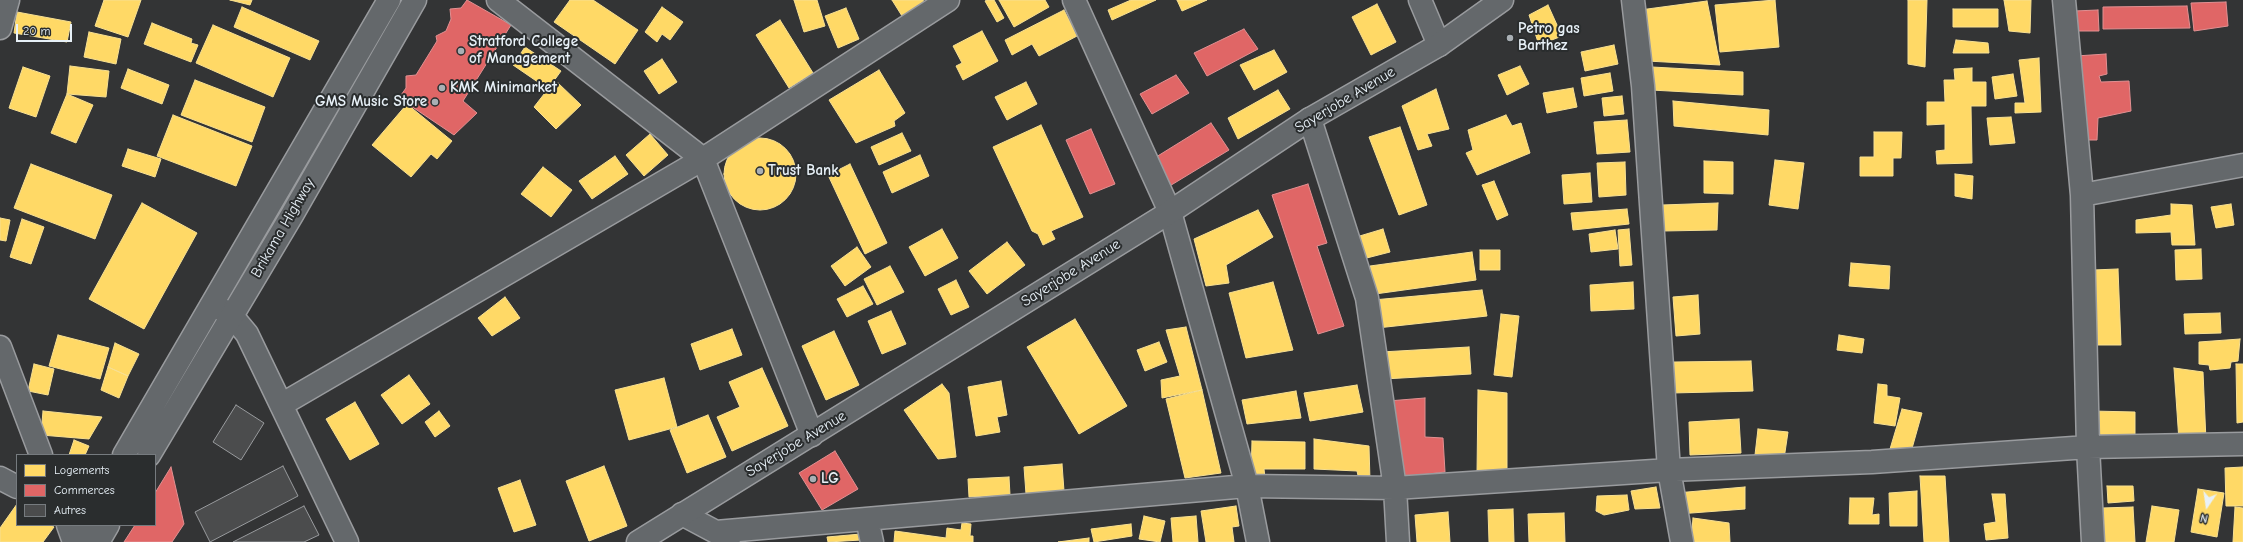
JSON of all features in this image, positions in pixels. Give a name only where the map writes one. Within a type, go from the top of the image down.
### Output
[{"type":"main road","points":[[0,28],[8,0]]},
{"type":"main road","name":"Brikama Highway","points":[[151,454],[415,0]]},
{"type":"main road","points":[[498,0],[703,159],[812,435]]},
{"type":"main road","points":[[281,405],[703,159],[948,0]]},
{"type":"main road","points":[[1074,0],[1170,212],[1247,486],[1258,542]]},
{"type":"main road","points":[[1420,0],[1439,45]]},
{"type":"main road","name":"Sayerjobe Avenue","points":[[638,542],[1170,212],[1310,119],[1439,45],[1502,0]]},
{"type":"main road","points":[[1634,0],[1643,86],[1669,470],[1682,542]]},
{"type":"main road","points":[[2064,0],[2082,195],[2088,447],[2093,542]]},
{"type":"main road","name":"Brikama Highway","points":[[125,454],[213,304],[384,2]]},
{"type":"main road","points":[[1310,119],[1367,298],[1396,488],[1398,542]]},
{"type":"main road","points":[[2082,195],[2243,165]]},
{"type":"main road","points":[[213,304],[232,316],[247,334],[347,542]]},
{"type":"main road","points":[[0,347],[41,454]]},
{"type":"main road","points":[[716,532],[1247,486],[1396,488],[1669,470],[1872,462],[2088,447],[2243,444]]},
{"type":"main road","points":[[0,478],[16,486]]},
{"type":"main road","points":[[682,514],[735,542]]},
{"type":"main road","points":[[867,519],[872,542]]},
{"type":"main road","points":[[68,526],[74,542]]},
{"type":"main road","points":[[74,542],[84,526]]},
{"type":"main road","points":[[98,542],[107,526]]},
{"type":"building: Logements","points":[[104,0],[141,0],[128,37],[95,26]]},
{"type":"building: Logements","points":[[230,0],[252,0],[250,5]]},
{"type":"building: Logements","points":[[570,0],[593,0],[638,30],[615,64],[554,22]]},
{"type":"building: Logements","points":[[794,0],[817,0],[825,26],[804,32]]},
{"type":"building: Logements","points":[[892,0],[923,0],[924,2],[902,16]]},
{"type":"building: Logements","points":[[994,0],[1004,18],[997,22],[985,1]]},
{"type":"building: Logements","points":[[999,0],[1045,0],[1049,7],[1014,27]]},
{"type":"building: Logements","points":[[1131,0],[1156,0],[1112,20],[1108,10]]},
{"type":"building: Logements","points":[[1177,0],[1207,0],[1182,11]]},
{"type":"building: Logements","points":[[1775,0],[1779,47],[1720,52],[1715,5]]},
{"type":"building: Logements","points":[[1908,0],[1927,0],[1925,67],[1908,64]]},
{"type":"building: Logements","points":[[2004,0],[2031,0],[2030,33],[2009,31]]},
{"type":"building: Logements","points":[[1707,1],[1720,65],[1647,61],[1640,10]]},
{"type":"building: Logements","points":[[1377,4],[1396,42],[1371,55],[1352,17]]},
{"type":"building: Logements","points":[[1548,5],[1562,36],[1539,45],[1529,15]]},
{"type":"building: Logements","points":[[242,7],[319,41],[310,60],[234,27]]},
{"type":"building: Logements","points":[[662,7],[683,22],[670,40],[662,34],[657,42],[645,32]]},
{"type":"building: Logements","points":[[846,8],[859,39],[838,48],[825,16]]},
{"type":"building: Logements","points":[[1953,9],[1998,9],[1998,27],[1953,27]]},
{"type":"building: Logements","points":[[1064,10],[1077,36],[1039,56],[1032,44],[1012,55],[1005,40]]},
{"type":"building: Logements","points":[[17,12],[71,22],[67,42],[14,33]]},
{"type":"building: Logements","points":[[780,20],[813,73],[789,88],[756,35]]},
{"type":"building: Logements","points":[[152,23],[192,39],[191,43],[198,45],[191,62],[144,44]]},
{"type":"building: Logements","points":[[213,25],[290,58],[273,97],[196,63]]},
{"type":"building: Logements","points":[[982,31],[998,61],[963,80],[956,66],[962,63],[953,46]]},
{"type":"building: Logements","points":[[89,32],[121,39],[116,64],[84,57]]},
{"type":"building: Logements","points":[[1956,40],[1988,43],[1989,53],[1953,53]]},
{"type":"building: Logements","points":[[1614,45],[1618,64],[1585,71],[1581,52]]},
{"type":"building: Logements","points":[[525,47],[561,71],[548,89],[513,65]]},
{"type":"building: Logements","points":[[1274,50],[1287,72],[1254,90],[1240,65]]},
{"type":"building: Logements","points":[[2039,58],[2041,112],[2015,113],[2015,103],[2025,103],[2019,60]]},
{"type":"building: Logements","points":[[662,59],[677,82],[659,94],[644,71]]},
{"type":"building: Logements","points":[[70,66],[109,71],[106,97],[67,94]]},
{"type":"building: Logements","points":[[1520,66],[1529,84],[1507,95],[1498,75]]},
{"type":"building: Logements","points":[[23,67],[50,76],[36,117],[9,108]]},
{"type":"building: Logements","points":[[1652,67],[1743,72],[1743,95],[1651,90]]},
{"type":"building: Logements","points":[[1972,68],[1972,82],[1986,82],[1986,106],[1971,106],[1972,163],[1937,164],[1936,151],[1945,150],[1945,124],[1927,125],[1927,102],[1945,102],[1944,80],[1955,80],[1954,69]]},
{"type":"building: Logements","points":[[128,69],[169,85],[162,104],[121,88]]},
{"type":"building: Logements","points":[[879,70],[905,113],[894,121],[895,126],[856,143],[829,100]]},
{"type":"building: Logements","points":[[1610,73],[1613,91],[1584,96],[1581,78]]},
{"type":"building: Logements","points":[[2013,74],[2017,96],[1995,99],[1992,77]]},
{"type":"building: Logements","points":[[195,80],[265,107],[252,142],[181,115]]},
{"type":"building: Logements","points":[[1026,82],[1037,104],[1007,120],[995,97]]},
{"type":"building: Logements","points":[[558,83],[581,105],[556,129],[534,107],[548,89]]},
{"type":"building: Logements","points":[[1573,88],[1577,107],[1547,113],[1543,93]]},
{"type":"building: Logements","points":[[1436,89],[1449,129],[1427,134],[1432,146],[1418,150],[1402,106]]},
{"type":"building: Logements","points":[[1278,90],[1290,109],[1238,139],[1228,118]]},
{"type":"building: Logements","points":[[67,94],[93,105],[76,143],[51,133]]},
{"type":"building: Logements","points":[[1622,96],[1624,114],[1604,116],[1602,98]]},
{"type":"building: Logements","points":[[1673,101],[1769,110],[1768,135],[1674,126]]},
{"type":"building: Logements","points":[[407,104],[452,141],[437,159],[431,154],[411,177],[372,145]]},
{"type":"building: Logements","points":[[173,115],[252,146],[236,186],[157,156]]},
{"type":"building: Logements","points":[[1506,115],[1512,126],[1521,123],[1530,153],[1477,175],[1466,153],[1473,150],[1468,130]]},
{"type":"building: Logements","points":[[2011,117],[2015,143],[1990,145],[1987,118]]},
{"type":"building: Logements","points":[[1627,120],[1630,152],[1597,154],[1594,122]]},
{"type":"building: Logements","points":[[1041,125],[1083,217],[1051,231],[1055,239],[1043,245],[1038,234],[1032,231],[993,147]]},
{"type":"building: Logements","points":[[1400,127],[1427,205],[1399,215],[1369,137]]},
{"type":"building: Logements","points":[[1874,132],[1902,132],[1901,158],[1893,158],[1893,176],[1860,176],[1860,157],[1874,157]]},
{"type":"building: Logements","points":[[902,133],[911,151],[879,165],[871,147]]},
{"type":"building: Logements","points":[[650,134],[668,155],[644,176],[626,155]]},
{"type":"building: Logements","name":"Trust Bank","points":[[753,138],[767,138],[774,140],[786,148],[794,160],[796,174],[794,188],[786,200],[774,208],[767,210],[753,210],[746,208],[734,200],[726,188],[724,181],[724,167],[726,160],[734,148],[746,140]]},
{"type":"building: Logements","points":[[128,149],[161,159],[155,177],[122,166]]},
{"type":"building: Logements","points":[[920,155],[929,176],[892,193],[883,172]]},
{"type":"building: Logements","points":[[615,156],[628,174],[592,199],[579,181]]},
{"type":"building: Logements","points":[[1775,160],[1804,163],[1798,209],[1769,205]]},
{"type":"building: Logements","points":[[1704,161],[1733,162],[1733,194],[1704,193]]},
{"type":"building: Logements","points":[[1625,162],[1626,195],[1599,197],[1597,163]]},
{"type":"building: Logements","points":[[31,164],[112,195],[95,239],[14,208]]},
{"type":"building: Logements","points":[[850,164],[887,243],[865,254],[828,175]]},
{"type":"building: Logements","points":[[543,167],[572,190],[551,217],[521,194]]},
{"type":"building: Logements","points":[[1590,173],[1592,202],[1564,204],[1562,175]]},
{"type":"building: Logements","points":[[1955,174],[1973,176],[1972,199],[1955,196]]},
{"type":"building: Logements","points":[[1494,181],[1508,215],[1497,220],[1482,185]]},
{"type":"building: Logements","points":[[142,203],[197,233],[144,329],[89,299]]},
{"type":"building: Logements","points":[[1718,203],[1717,230],[1663,231],[1662,205]]},
{"type":"building: Logements","points":[[2171,204],[2192,205],[2195,245],[2172,245],[2171,232],[2136,233],[2136,220],[2171,215]]},
{"type":"building: Logements","points":[[2231,204],[2234,225],[2216,228],[2211,207]]},
{"type":"building: Logements","points":[[1627,209],[1629,224],[1573,230],[1571,213]]},
{"type":"building: Logements","points":[[1258,210],[1273,237],[1226,265],[1229,283],[1206,286],[1194,239]]},
{"type":"building: Logements","points":[[0,218],[10,220],[6,241],[0,240]]},
{"type":"building: Logements","points":[[22,219],[44,227],[31,264],[10,257]]},
{"type":"building: Logements","points":[[942,229],[958,258],[925,276],[909,247]]},
{"type":"building: Logements","points":[[1383,229],[1390,252],[1359,260],[1353,238]]},
{"type":"building: Logements","points":[[1629,229],[1632,265],[1620,266],[1618,230]]},
{"type":"building: Logements","points":[[1615,230],[1618,249],[1591,252],[1589,234]]},
{"type":"building: Logements","points":[[1007,242],[1025,265],[987,294],[969,271]]},
{"type":"building: Logements","points":[[857,247],[871,267],[845,286],[831,266]]},
{"type":"building: Logements","points":[[2201,249],[2202,279],[2176,280],[2175,250]]},
{"type":"building: Logements","points":[[1480,250],[1500,250],[1500,270],[1480,270]]},
{"type":"building: Logements","points":[[1472,252],[1476,280],[1375,294],[1370,266]]},
{"type":"building: Logements","points":[[1851,263],[1890,266],[1889,289],[1849,286]]},
{"type":"building: Logements","points":[[890,266],[904,292],[877,305],[864,279]]},
{"type":"building: Logements","points":[[2118,269],[2121,345],[2096,345],[2093,270]]},
{"type":"building: Logements","points":[[956,280],[969,307],[951,315],[938,289]]},
{"type":"building: Logements","points":[[1273,282],[1293,350],[1246,358],[1229,293]]},
{"type":"building: Logements","points":[[1633,282],[1634,309],[1591,311],[1590,285]]},
{"type":"building: Logements","points":[[863,286],[873,304],[847,317],[837,299]]},
{"type":"building: Logements","points":[[1482,290],[1487,316],[1377,328],[1373,300]]},
{"type":"building: Logements","points":[[1698,295],[1700,334],[1676,336],[1673,297]]},
{"type":"building: Logements","points":[[505,297],[520,318],[492,336],[478,318]]},
{"type":"building: Logements","points":[[891,311],[906,344],[882,354],[868,321]]},
{"type":"building: Logements","points":[[2220,313],[2221,333],[2185,334],[2184,314]]},
{"type":"building: Logements","points":[[1501,314],[1519,316],[1512,377],[1494,375]]},
{"type":"building: Logements","points":[[1075,319],[1127,406],[1079,434],[1027,347]]},
{"type":"building: Logements","points":[[1186,327],[1202,390],[1162,398],[1161,380],[1180,376],[1166,330]]},
{"type":"building: Logements","points":[[732,329],[742,355],[700,370],[691,344]]},
{"type":"building: Logements","points":[[834,331],[859,385],[826,400],[802,346]]},
{"type":"building: Logements","points":[[58,335],[109,348],[100,379],[49,366]]},
{"type":"building: Logements","points":[[1839,335],[1864,339],[1862,353],[1837,350]]},
{"type":"building: Logements","points":[[2240,339],[2238,361],[2231,362],[2230,368],[2210,370],[2209,365],[2199,364],[2199,342]]},
{"type":"building: Logements","points":[[1159,342],[1167,362],[1145,371],[1137,350]]},
{"type":"building: Logements","points":[[115,343],[139,354],[128,376],[108,367]]},
{"type":"building: Logements","points":[[1469,347],[1471,374],[1384,379],[1381,352]]},
{"type":"building: Logements","points":[[1751,361],[1753,391],[1672,393],[1674,362]]},
{"type":"building: Logements","points":[[34,364],[54,369],[48,395],[28,391]]},
{"type":"building: Logements","points":[[2236,364],[2243,364],[2243,422],[2237,423]]},
{"type":"building: Logements","points":[[108,367],[128,376],[119,398],[101,390]]},
{"type":"building: Logements","points":[[762,368],[788,426],[732,451],[717,417],[740,407],[729,382]]},
{"type":"building: Logements","points":[[2174,368],[2203,372],[2206,441],[2179,441]]},
{"type":"building: Logements","points":[[409,375],[430,404],[402,424],[381,395]]},
{"type":"building: Logements","points":[[664,378],[677,427],[629,440],[615,390]]},
{"type":"building: Logements","points":[[1001,381],[1007,415],[997,417],[1000,432],[976,436],[968,387]]},
{"type":"building: Logements","points":[[942,384],[949,393],[956,457],[938,459],[904,410]]},
{"type":"building: Logements","points":[[1878,384],[1887,385],[1887,396],[1900,398],[1895,426],[1874,423]]},
{"type":"building: Logements","points":[[1357,385],[1363,412],[1310,421],[1304,393]]},
{"type":"building: Logements","points":[[1202,390],[1221,473],[1185,478],[1166,399]]},
{"type":"building: Logements","points":[[1478,390],[1507,393],[1507,473],[1477,474]]},
{"type":"building: Logements","points":[[1296,391],[1301,418],[1247,424],[1242,400]]},
{"type":"building: Logements","points":[[355,402],[379,444],[350,460],[326,419]]},
{"type":"building: Logements","points":[[1902,409],[1922,413],[1911,452],[1890,449]]},
{"type":"building: Logements","points":[[43,411],[102,417],[89,439],[41,435]]},
{"type":"building: Logements","points":[[439,411],[450,426],[435,437],[425,422]]},
{"type":"building: Logements","points":[[2091,411],[2135,412],[2135,443],[2090,442]]},
{"type":"building: Logements","points":[[708,415],[726,457],[687,473],[670,430]]},
{"type":"building: Logements","points":[[1739,419],[1741,453],[1690,455],[1689,422]]},
{"type":"building: Logements","points":[[1758,429],[1788,432],[1784,459],[1755,455]]},
{"type":"building: Logements","points":[[1314,439],[1369,446],[1370,481],[1359,480],[1357,471],[1314,469]]},
{"type":"building: Logements","points":[[74,440],[89,446],[85,454],[69,454]]},
{"type":"building: Logements","points":[[1252,441],[1305,442],[1305,469],[1264,469],[1265,478],[1251,478]]},
{"type":"building: Logements","points":[[1062,464],[1064,491],[1026,494],[1024,467]]},
{"type":"building: Logements","points":[[604,466],[627,526],[589,541],[566,481]]},
{"type":"building: Logements","points":[[2243,467],[2243,506],[2226,506],[2225,468]]},
{"type":"building: Logements","points":[[1920,476],[1945,476],[1949,542],[1924,542]]},
{"type":"building: Logements","points":[[1009,477],[1010,495],[969,497],[968,479]]},
{"type":"building: Logements","points":[[520,480],[536,525],[514,532],[498,488]]},
{"type":"building: Logements","points":[[2107,486],[2133,486],[2134,501],[2108,503]]},
{"type":"building: Logements","points":[[1656,487],[1660,508],[1635,509],[1631,491]]},
{"type":"building: Logements","points":[[1745,487],[1745,509],[1678,514],[1676,493]]},
{"type":"building: Logements","points":[[2198,489],[2224,493],[2217,537],[2191,532]]},
{"type":"building: Logements","points":[[1917,491],[1917,526],[1890,526],[1889,493]]},
{"type":"building: Logements","points":[[1992,494],[2005,494],[2008,538],[1986,540],[1984,524],[1996,522]]},
{"type":"building: Logements","points":[[1627,495],[1629,510],[1604,515],[1596,511],[1597,496]]},
{"type":"building: Logements","points":[[1850,498],[1874,498],[1872,515],[1879,514],[1879,524],[1849,524]]},
{"type":"building: Logements","points":[[16,505],[16,526],[54,527],[43,542],[0,542],[0,528]]},
{"type":"building: Logements","points":[[1236,506],[1239,526],[1232,527],[1234,542],[1206,542],[1201,511]]},
{"type":"building: Logements","points":[[2152,506],[2179,510],[2174,542],[2146,542]]},
{"type":"building: Logements","points":[[2133,507],[2135,542],[2104,542],[2102,508]]},
{"type":"building: Logements","points":[[2235,507],[2243,508],[2243,542],[2233,542]]},
{"type":"building: Logements","points":[[1513,509],[1514,542],[1489,542],[1488,510]]},
{"type":"building: Logements","points":[[1448,512],[1450,542],[1417,542],[1415,515]]},
{"type":"building: Logements","points":[[1564,513],[1565,542],[1529,542],[1528,514]]},
{"type":"building: Logements","points":[[1144,516],[1165,521],[1160,542],[1139,539]]},
{"type":"building: Logements","points":[[1196,516],[1198,542],[1173,542],[1171,518]]},
{"type":"building: Logements","points":[[1693,518],[1729,523],[1730,542],[1691,542]]},
{"type":"building: Logements","points":[[962,523],[971,524],[970,536],[973,536],[973,542],[894,542],[895,531],[946,538],[947,528],[961,530]]},
{"type":"building: Logements","points":[[1131,524],[1132,536],[1094,542],[1091,529]]},
{"type":"building: Logements","points":[[861,534],[861,540],[828,542],[827,537]]},
{"type":"building: Logements","points":[[1089,538],[1089,542],[1058,542]]},
{"type":"building: Commerces","points":[[467,0],[511,25],[463,101],[477,113],[454,135],[399,98],[406,88],[406,76],[416,75],[437,41],[436,36],[446,31],[451,19],[450,9],[461,8]]},
{"type":"building: Commerces","points":[[2226,2],[2228,26],[2194,31],[2191,3]]},
{"type":"building: Commerces","points":[[2187,6],[2190,28],[2103,29],[2103,7]]},
{"type":"building: Commerces","points":[[2098,10],[2099,31],[2075,31],[2074,11]]},
{"type":"building: Commerces","points":[[1244,29],[1258,49],[1207,76],[1194,53]]},
{"type":"building: Commerces","points":[[2106,54],[2107,74],[2099,76],[2101,82],[2129,81],[2131,111],[2098,118],[2097,140],[2081,140],[2076,56]]},
{"type":"building: Commerces","points":[[1176,75],[1189,93],[1152,114],[1140,94]]},
{"type":"building: Commerces","points":[[1211,123],[1229,150],[1163,190],[1148,162]]},
{"type":"building: Commerces","points":[[1091,129],[1115,184],[1090,194],[1066,140]]},
{"type":"building: Commerces","points":[[1308,184],[1327,243],[1317,246],[1344,326],[1318,334],[1272,195]]},
{"type":"building: Commerces","points":[[1425,398],[1425,437],[1443,438],[1445,472],[1395,478],[1388,401]]},
{"type":"building: Commerces","points":[[835,451],[858,489],[822,510],[799,473]]},
{"type":"building: Commerces","points":[[171,467],[184,524],[172,542],[124,542],[134,526],[156,526],[156,491]]},
{"type":"building: Autres","points":[[236,405],[264,423],[241,460],[213,442]]},
{"type":"building: Autres","points":[[283,466],[298,496],[210,542],[195,512]]},
{"type":"building: Autres","points":[[304,506],[319,535],[304,542],[233,542]]},
{"type":"place","name":"Petro gas Barthez","points":[[1510,38]]},
{"type":"place","name":"Stratford College of Management","points":[[461,51]]},
{"type":"place","name":"KMK Minimarket","points":[[442,88]]},
{"type":"place","name":"GMS Music Store","points":[[435,102]]},
{"type":"place","name":"Trust Bank","points":[[760,171]]},
{"type":"place","name":"LG","points":[[813,479]]}]
